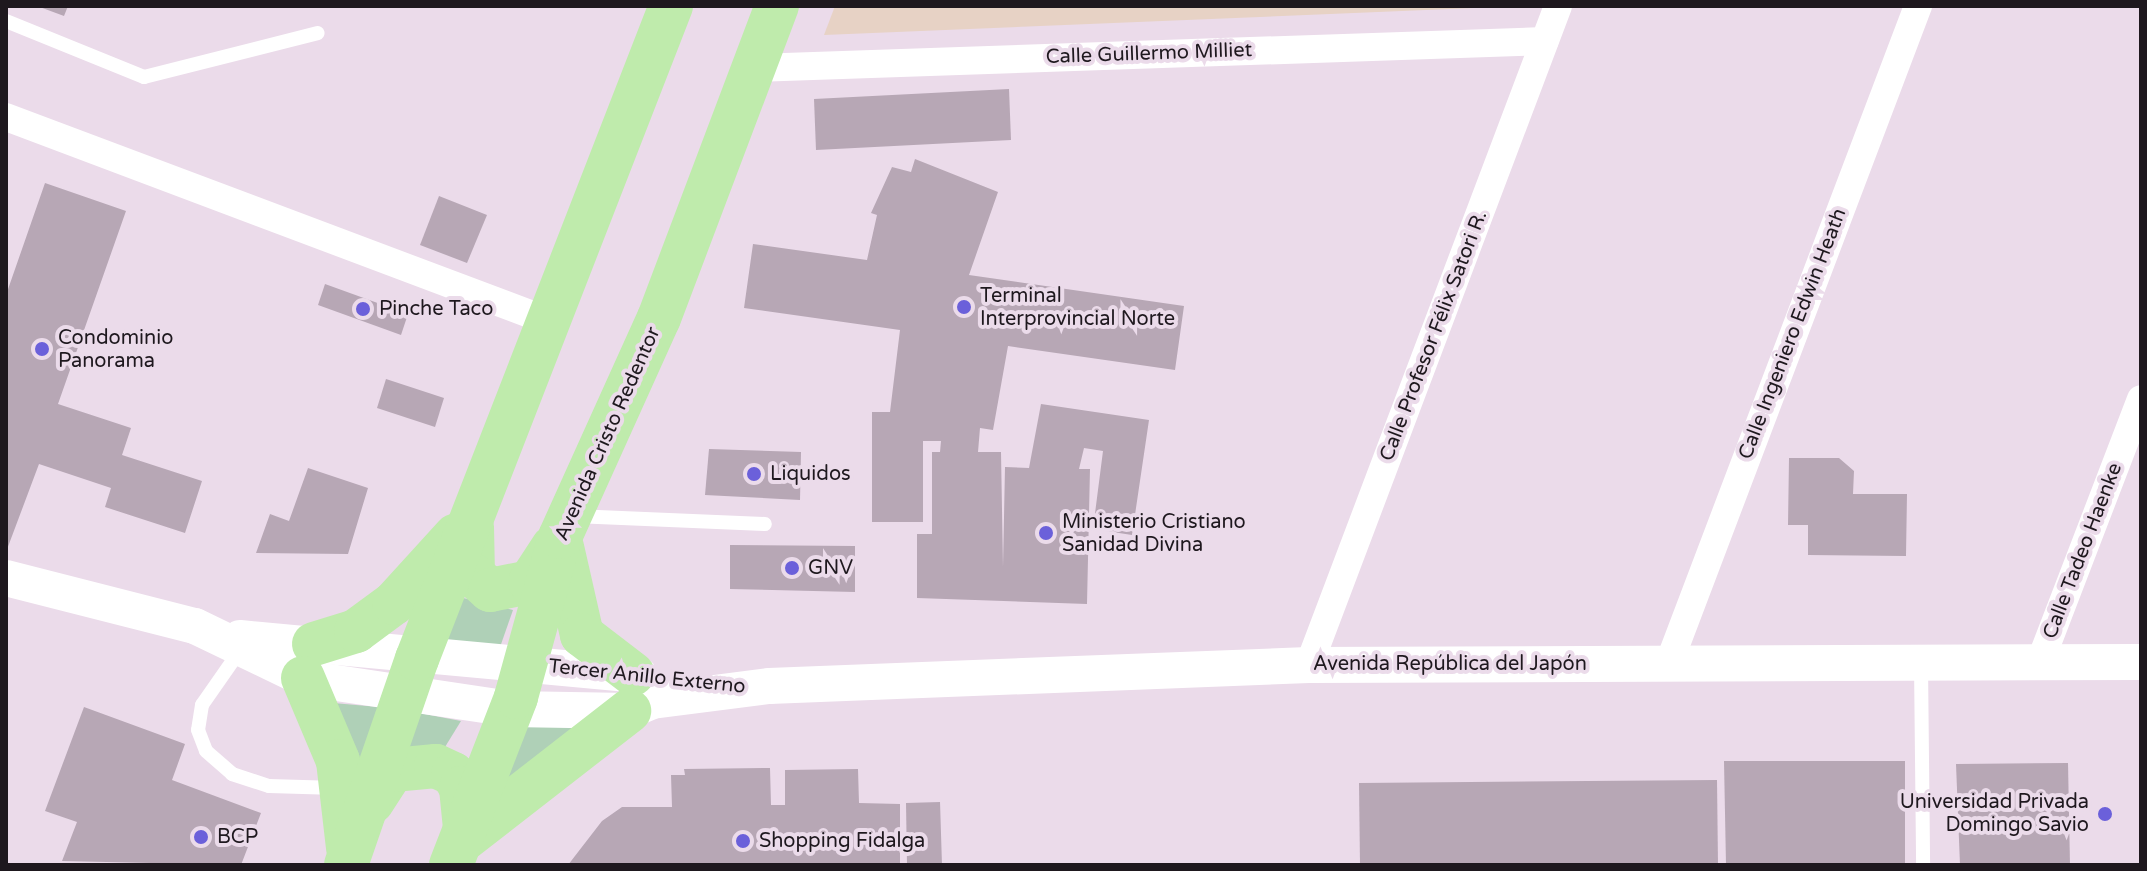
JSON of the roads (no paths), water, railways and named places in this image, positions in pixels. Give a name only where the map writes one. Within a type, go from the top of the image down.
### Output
[{"type":"main road","points":[[348,861],[355,798],[403,698],[671,6]]},
{"type":"main road","name":"Avenida Cristo Redentor","points":[[459,845],[511,709],[565,526],[659,318],[777,6]]},
{"type":"main road","points":[[472,516],[473,575],[490,590],[530,582],[565,526]]},
{"type":"main road","points":[[355,798],[338,761],[309,661],[394,603],[472,516]]},
{"type":"main road","points":[[459,845],[631,693],[582,635],[565,526]]},
{"type":"main road","points":[[355,798],[393,770],[436,766],[453,774],[461,788],[459,845]]},
{"type":"street","name":"Calle Profesor Félix Satori R.","points":[[1309,665],[1558,6]]},
{"type":"street","name":"Calle Ingeniero Edwin Heath","points":[[1669,663],[1918,6]]},
{"type":"street","name":"Calle Guillermo Milliet","points":[[753,68],[1545,41]]},
{"type":"street","points":[[6,117],[551,322]]},
{"type":"street","name":"Calle Tadeo Haenke","points":[[2042,657],[2141,399]]},
{"type":"street","name":"Tercer Anillo Externo","points":[[6,578],[114,601],[233,641],[309,661],[403,698],[511,709],[631,693]]},
{"type":"street","name":"Tercer Anillo Externo","points":[[309,661],[419,654],[525,664],[652,701],[760,689]]},
{"type":"street","name":"Avenida República del Japón","points":[[760,689],[1309,665],[2042,657],[2141,662]]},
{"type":"lane","points":[[6,21],[144,77],[318,33]]},
{"type":"lane","points":[[565,526],[765,524]]},
{"type":"lane","points":[[233,641],[202,705],[198,730],[206,751],[232,774],[269,786],[355,798]]},
{"type":"lane","points":[[1921,659],[1923,865]]},
{"type":"place","name":"Terminal Interprovincial Norte","points":[[964,307]]},
{"type":"place","name":"Pinche Taco","points":[[363,309]]},
{"type":"place","name":"Condominio Panorama","points":[[42,349]]},
{"type":"place","name":"Liquidos","points":[[754,474]]},
{"type":"place","name":"Ministerio Cristiano Sanidad Divina","points":[[1046,533]]},
{"type":"place","name":"GNV","points":[[792,568]]},
{"type":"place","name":"Universidad Privada Domingo Savio","points":[[2105,814]]},
{"type":"place","name":"BCP","points":[[201,837]]},
{"type":"place","name":"Shopping Fidalga","points":[[743,841]]}]
